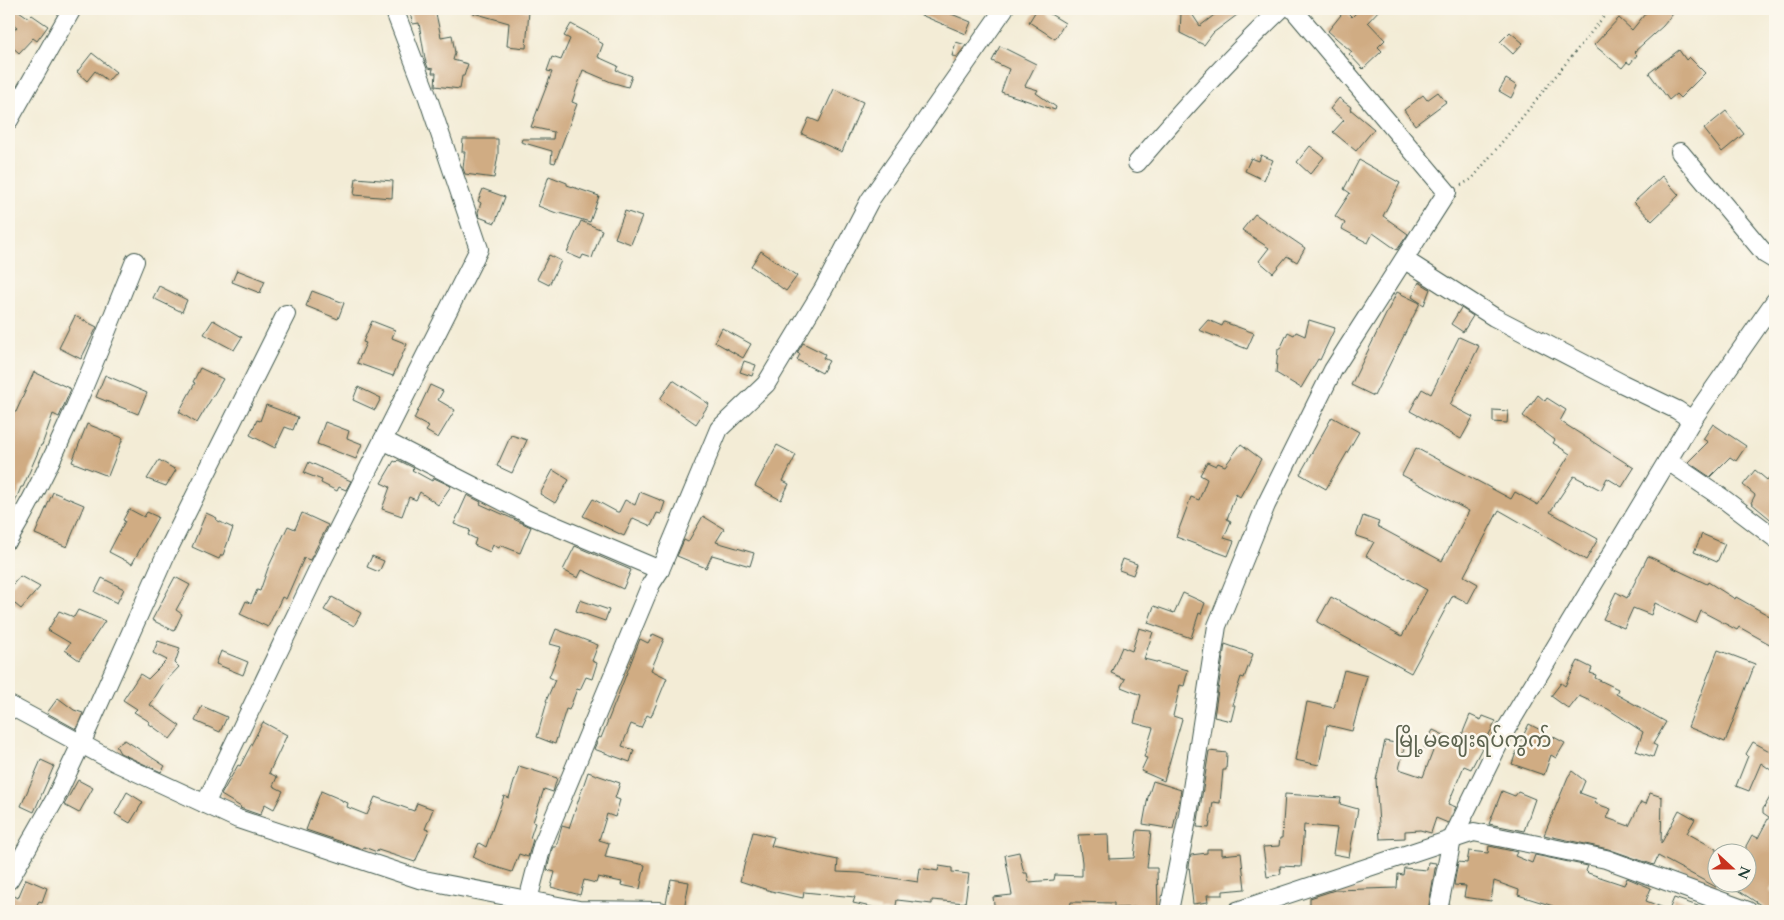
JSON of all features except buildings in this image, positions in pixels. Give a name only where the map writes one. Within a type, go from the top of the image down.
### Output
[{"type":"street","points":[[9,120],[72,9]]},
{"type":"street","points":[[205,804],[320,565],[479,249],[426,93],[394,9]]},
{"type":"street","points":[[528,900],[542,846],[651,584],[660,570],[719,429],[766,384],[824,288],[870,200],[1004,9]]},
{"type":"street","points":[[1137,163],[1222,67],[1281,9]]},
{"type":"street","points":[[1169,911],[1188,815],[1217,626],[1266,506],[1333,370],[1447,192],[1293,9]]},
{"type":"street","points":[[1680,152],[1765,254],[1775,260]]},
{"type":"street","points":[[1405,260],[1494,317],[1677,410],[1692,420]]},
{"type":"street","points":[[9,539],[61,437],[135,261]]},
{"type":"street","points":[[1438,911],[1452,839],[1505,731],[1692,420],[1775,301]]},
{"type":"street","points":[[9,880],[54,801],[166,554],[286,314]]},
{"type":"street","points":[[383,440],[532,516],[660,570]]},
{"type":"street","points":[[1668,461],[1721,496],[1775,538]]},
{"type":"street","points":[[9,705],[115,762],[238,820],[419,879],[579,910],[660,911]]},
{"type":"street","points":[[1237,911],[1474,832],[1606,859],[1748,911]]},
{"type":"path","points":[[1447,192],[1472,179],[1610,9]]},
{"type":"district","name":"မြို့မဈေးရပ်ကွက်","points":[[1473,740]]}]
